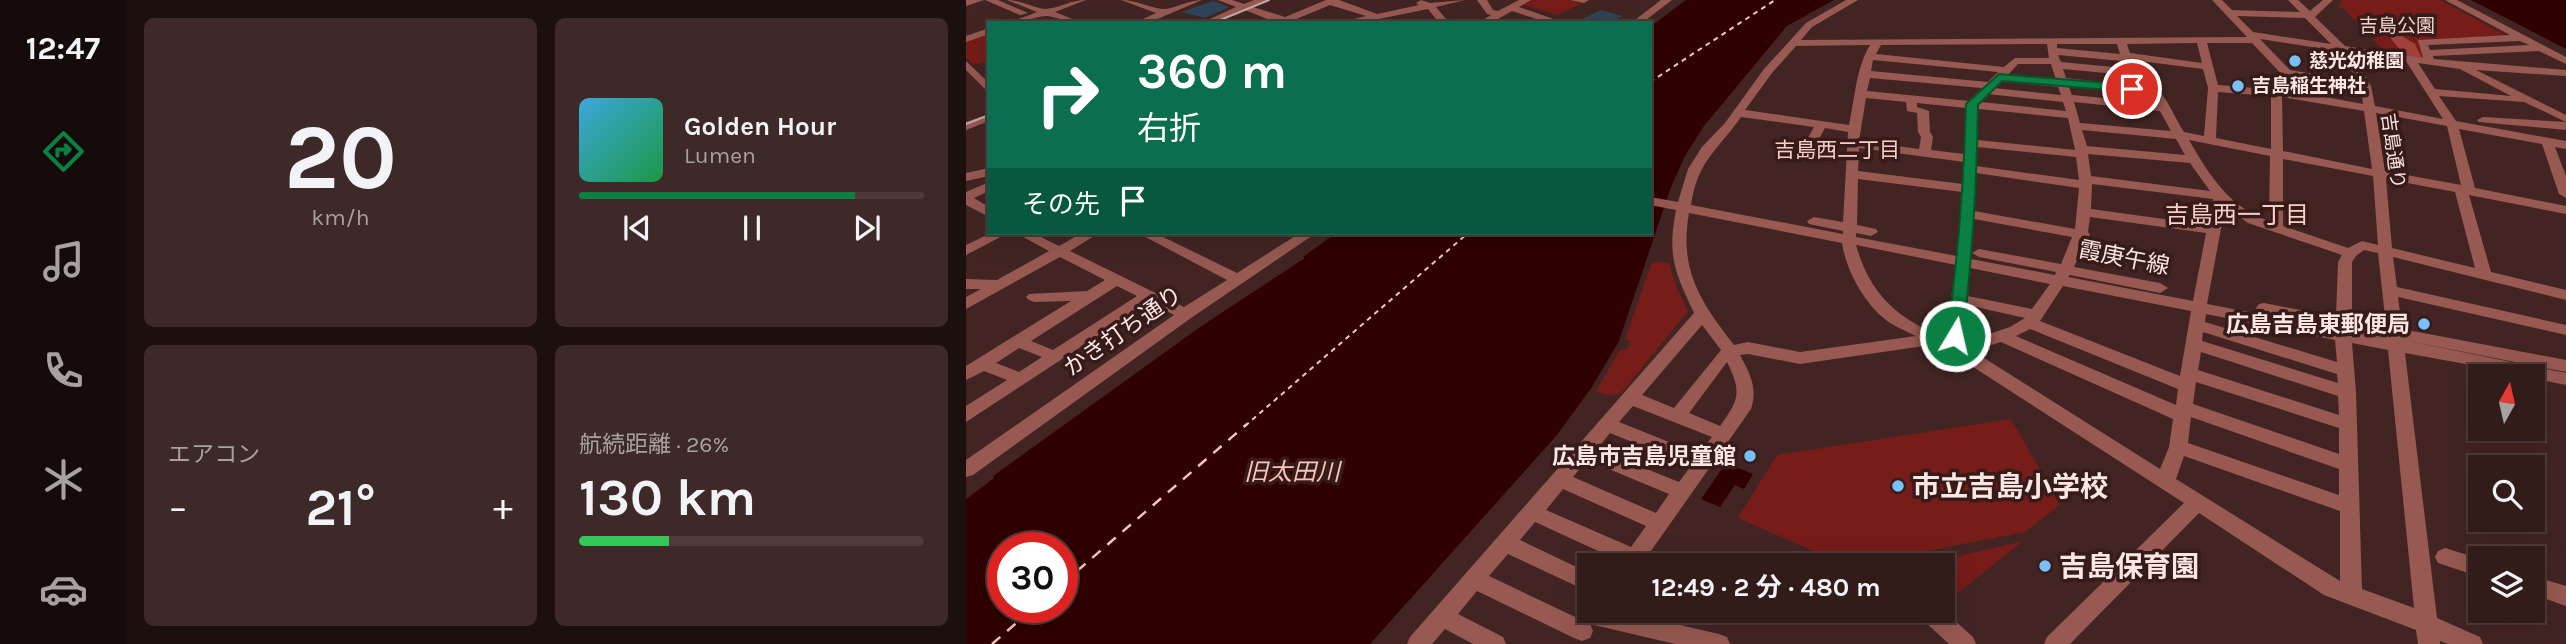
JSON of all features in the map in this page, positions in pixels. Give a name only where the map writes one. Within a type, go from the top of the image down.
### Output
[{"type":"street","points":[[966,3],[979,0]]},
{"type":"street","points":[[990,0],[1047,21]]},
{"type":"street","points":[[1012,0],[1071,21]]},
{"type":"street","points":[[1019,21],[1081,0]]},
{"type":"street","points":[[1126,0],[1165,13]]},
{"type":"street","points":[[1144,21],[1197,0]]},
{"type":"street","points":[[1223,0],[1283,21]]},
{"type":"street","points":[[1226,21],[1262,0]]},
{"type":"street","points":[[1212,21],[1278,0]]},
{"type":"street","points":[[1288,21],[1331,1],[1374,15],[1403,0]]},
{"type":"street","points":[[1410,0],[1430,6],[1441,19],[1440,21]]},
{"type":"street","points":[[1351,21],[1461,0]]},
{"type":"street","points":[[1482,0],[1490,12],[1526,21]]},
{"type":"street","points":[[1487,21],[1526,0]]},
{"type":"street","points":[[1575,0],[1584,0]]},
{"type":"street","points":[[1639,21],[1667,0]]},
{"type":"street","points":[[1638,553],[1742,409],[1747,395],[1746,386],[1730,351],[1702,314],[1681,268],[1677,201],[1708,146],[1739,113],[1768,71],[1809,24],[1853,0]]},
{"type":"street","points":[[2217,0],[2295,82],[2298,95]]},
{"type":"street","name":"吉島通り","points":[[2293,0],[2311,15],[2342,49],[2356,66],[2365,86],[2379,172],[2385,249],[2428,634]]},
{"type":"street","points":[[2300,0],[2327,1]]},
{"type":"street","points":[[2450,0],[2566,61]]},
{"type":"street","points":[[2230,12],[2311,15],[2327,1]]},
{"type":"street","points":[[1511,8],[1553,21]]},
{"type":"street","points":[[2239,23],[2329,36]]},
{"type":"street","points":[[966,39],[987,32]]},
{"type":"street","points":[[1946,345],[1955,336],[1961,299],[1970,189],[1972,104],[2015,61],[2121,41],[2253,37],[2410,59],[2489,50],[2540,48]]},
{"type":"street","points":[[2428,57],[2422,42],[2520,38]]},
{"type":"street","points":[[2201,40],[2213,88],[2210,140]]},
{"type":"street","points":[[2471,40],[2524,71]]},
{"type":"street","points":[[2121,41],[2130,72]]},
{"type":"street","points":[[1794,43],[1877,43],[2126,57],[2208,67]]},
{"type":"street","points":[[1877,43],[1869,56],[1864,74],[1854,129],[1848,232],[1852,261],[1868,289],[1891,317],[1946,345],[2311,575],[2351,596],[2395,610],[2428,634],[2472,644]]},
{"type":"street","points":[[2511,50],[2553,73]]},
{"type":"street","points":[[2054,55],[2130,72],[2145,79],[2167,108],[2194,160],[2220,196],[2253,220],[2350,253]]},
{"type":"street","points":[[1677,416],[1720,359],[1730,351],[1748,348],[1800,358],[1946,345],[1999,335],[2032,319],[2063,274],[2082,235],[2087,212],[2076,120],[2054,55]]},
{"type":"street","points":[[1869,56],[2069,98],[2167,108]]},
{"type":"street","points":[[2428,57],[2458,66],[2566,119]]},
{"type":"street","points":[[2410,59],[2451,121],[2484,274]]},
{"type":"street","points":[[966,64],[985,85]]},
{"type":"street","points":[[2458,66],[2566,73]]},
{"type":"street","points":[[2286,73],[2365,86]]},
{"type":"street","points":[[1864,74],[2063,83],[2156,91]]},
{"type":"street","points":[[966,83],[985,85]]},
{"type":"street","points":[[966,88],[985,85]]},
{"type":"street","points":[[2213,88],[2298,95],[2451,121],[2566,145]]},
{"type":"street","points":[[2276,228],[2277,92]]},
{"type":"street","points":[[2431,92],[2530,101]]},
{"type":"street","points":[[1861,94],[1972,104],[2210,140],[2566,209]]},
{"type":"street","points":[[1912,99],[1911,110],[1923,111],[1924,132],[1927,137],[1924,153]]},
{"type":"street","points":[[966,120],[987,111]]},
{"type":"street","points":[[2551,112],[2566,112]]},
{"type":"street","points":[[1739,113],[1854,129]]},
{"type":"street","points":[[966,126],[987,118]]},
{"type":"street","points":[[2451,121],[2566,125]]},
{"type":"street","points":[[1811,144],[1821,124]]},
{"type":"street","points":[[2547,141],[2566,194]]},
{"type":"street","points":[[1971,143],[2194,160]]},
{"type":"street","points":[[1854,144],[1924,153],[1971,164],[2085,182],[2220,196]]},
{"type":"street","points":[[1699,186],[1713,151],[1708,146]]},
{"type":"street","points":[[966,177],[987,172]]},
{"type":"street","points":[[1851,174],[1970,189]]},
{"type":"street","points":[[987,187],[966,199],[987,212]]},
{"type":"street","points":[[1652,191],[1677,201]]},
{"type":"street","points":[[2165,482],[2178,447],[2200,301],[2220,196]]},
{"type":"street","points":[[1652,201],[1677,201],[1848,232],[2343,329],[2566,379]]},
{"type":"street","points":[[2087,212],[2214,230]]},
{"type":"street","points":[[1966,215],[2082,235]]},
{"type":"street","points":[[966,251],[998,235]]},
{"type":"street","points":[[1027,235],[1114,281],[1185,314]]},
{"type":"street","points":[[966,304],[1088,235]]},
{"type":"street","points":[[1149,235],[1238,280]]},
{"type":"street","name":"かき打ち通り","points":[[966,470],[1185,314],[1306,235]]},
{"type":"street","points":[[2351,596],[2347,392],[2343,329],[2345,262],[2350,253],[2362,245],[2385,249],[2566,295]]},
{"type":"street","points":[[966,374],[1114,281]]},
{"type":"street","points":[[966,285],[1000,285]]},
{"type":"street","points":[[2390,290],[2566,330]]},
{"type":"street","points":[[1034,297],[1090,296]]},
{"type":"street","points":[[966,415],[1147,296]]},
{"type":"street","points":[[1961,299],[2032,319],[2189,380],[2347,424]]},
{"type":"street","points":[[1418,644],[1702,314]]},
{"type":"street","points":[[2197,325],[2346,371]]},
{"type":"street","points":[[1999,335],[2183,412],[2347,464]]},
{"type":"street","points":[[2395,340],[2566,366]]},
{"type":"street","points":[[1018,342],[1047,353]]},
{"type":"street","points":[[2194,344],[2347,392]]},
{"type":"street","points":[[983,364],[1012,375]]},
{"type":"street","points":[[1629,397],[1723,434]]},
{"type":"street","points":[[1605,424],[1702,462]]},
{"type":"street","points":[[2178,447],[2349,506]]},
{"type":"street","points":[[1583,451],[1681,491]]},
{"type":"street","points":[[1559,479],[1659,523]]},
{"type":"street","points":[[2055,644],[2197,503]]},
{"type":"street","points":[[1531,512],[1614,553]]},
{"type":"street","points":[[1505,543],[1577,577]]},
{"type":"street","points":[[2445,557],[2468,564]]},
{"type":"street","points":[[1474,579],[1587,625],[1719,644]]},
{"type":"street","points":[[2545,589],[2566,596]]},
{"type":"street","points":[[1442,617],[1495,644]]},
{"type":"street","points":[[1942,623],[1965,644]]},
{"type":"green space","points":[[1528,0],[1570,0],[1582,3],[1558,15],[1521,4]]},
{"type":"green space","name":"吉島公園","points":[[2343,0],[2441,0],[2508,37],[2419,41],[2425,59],[2386,53],[2343,8],[2338,7]]},
{"type":"green space","points":[[987,34],[987,62],[973,65],[966,57],[966,40]]},
{"type":"green space","points":[[1652,262],[1669,263],[1688,311],[1622,392],[1609,395],[1599,393],[1596,391],[1620,350],[1627,349],[1630,341],[1625,339]]},
{"type":"green space","points":[[2011,419],[2060,505],[2025,532],[1917,553],[1818,553],[1738,518],[1777,455]]},
{"type":"green space","points":[[2023,541],[1955,595],[1955,557]]},
{"type":"shaded area","points":[[2385,26],[2398,27],[2399,34],[2415,44],[2422,58],[2405,56],[2384,30]]},
{"type":"water","name":"旧太田川","points":[[1686,0],[1834,0],[1787,26],[1704,126],[1685,156],[1671,187],[1619,341],[1592,387],[1557,435],[1370,644],[966,644],[966,499],[994,478],[993,476],[1200,327],[1305,258],[1303,257],[1333,235],[1652,235],[1652,26]]},
{"type":"water","points":[[2471,0],[2566,0],[2566,49]]},
{"type":"water","points":[[1726,463],[1753,474],[1744,489],[1735,485],[1720,507],[1701,499]]},
{"type":"building","points":[[1213,1],[1229,7],[1205,18],[1181,12]]},
{"type":"building","points":[[1601,10],[1623,16],[1614,21],[1578,21]]},
{"type":"ferry route","points":[[1652,81],[1775,0]]},
{"type":"ferry route","points":[[1245,426],[1466,235]]},
{"type":"ferry route","points":[[1078,570],[1247,424]]},
{"type":"ferry route","points":[[992,644],[1016,623]]},
{"type":"tram line","points":[[1218,21],[1269,0]]},
{"type":"tram line","points":[[966,124],[987,116]]},
{"type":"place","name":"慈光幼稚園","points":[[2295,61]]},
{"type":"place","name":"吉島稲生神社","points":[[2238,86]]},
{"type":"place","name":"広島吉島東郵便局","points":[[2424,324]]},
{"type":"place","name":"広島市吉島児童館","points":[[1750,456]]},
{"type":"place","name":"市立吉島小学校","points":[[1898,486]]},
{"type":"place","name":"吉島保育園","points":[[2045,566]]},
{"type":"district","name":"吉島西二丁目","points":[[1837,150]]},
{"type":"district","name":"吉島西一丁目","points":[[2237,215]]},
{"type":"route","points":[[1955,336],[1961,299],[1963,243],[1970,189],[1972,104],[1999,78],[2132,89]]}]
